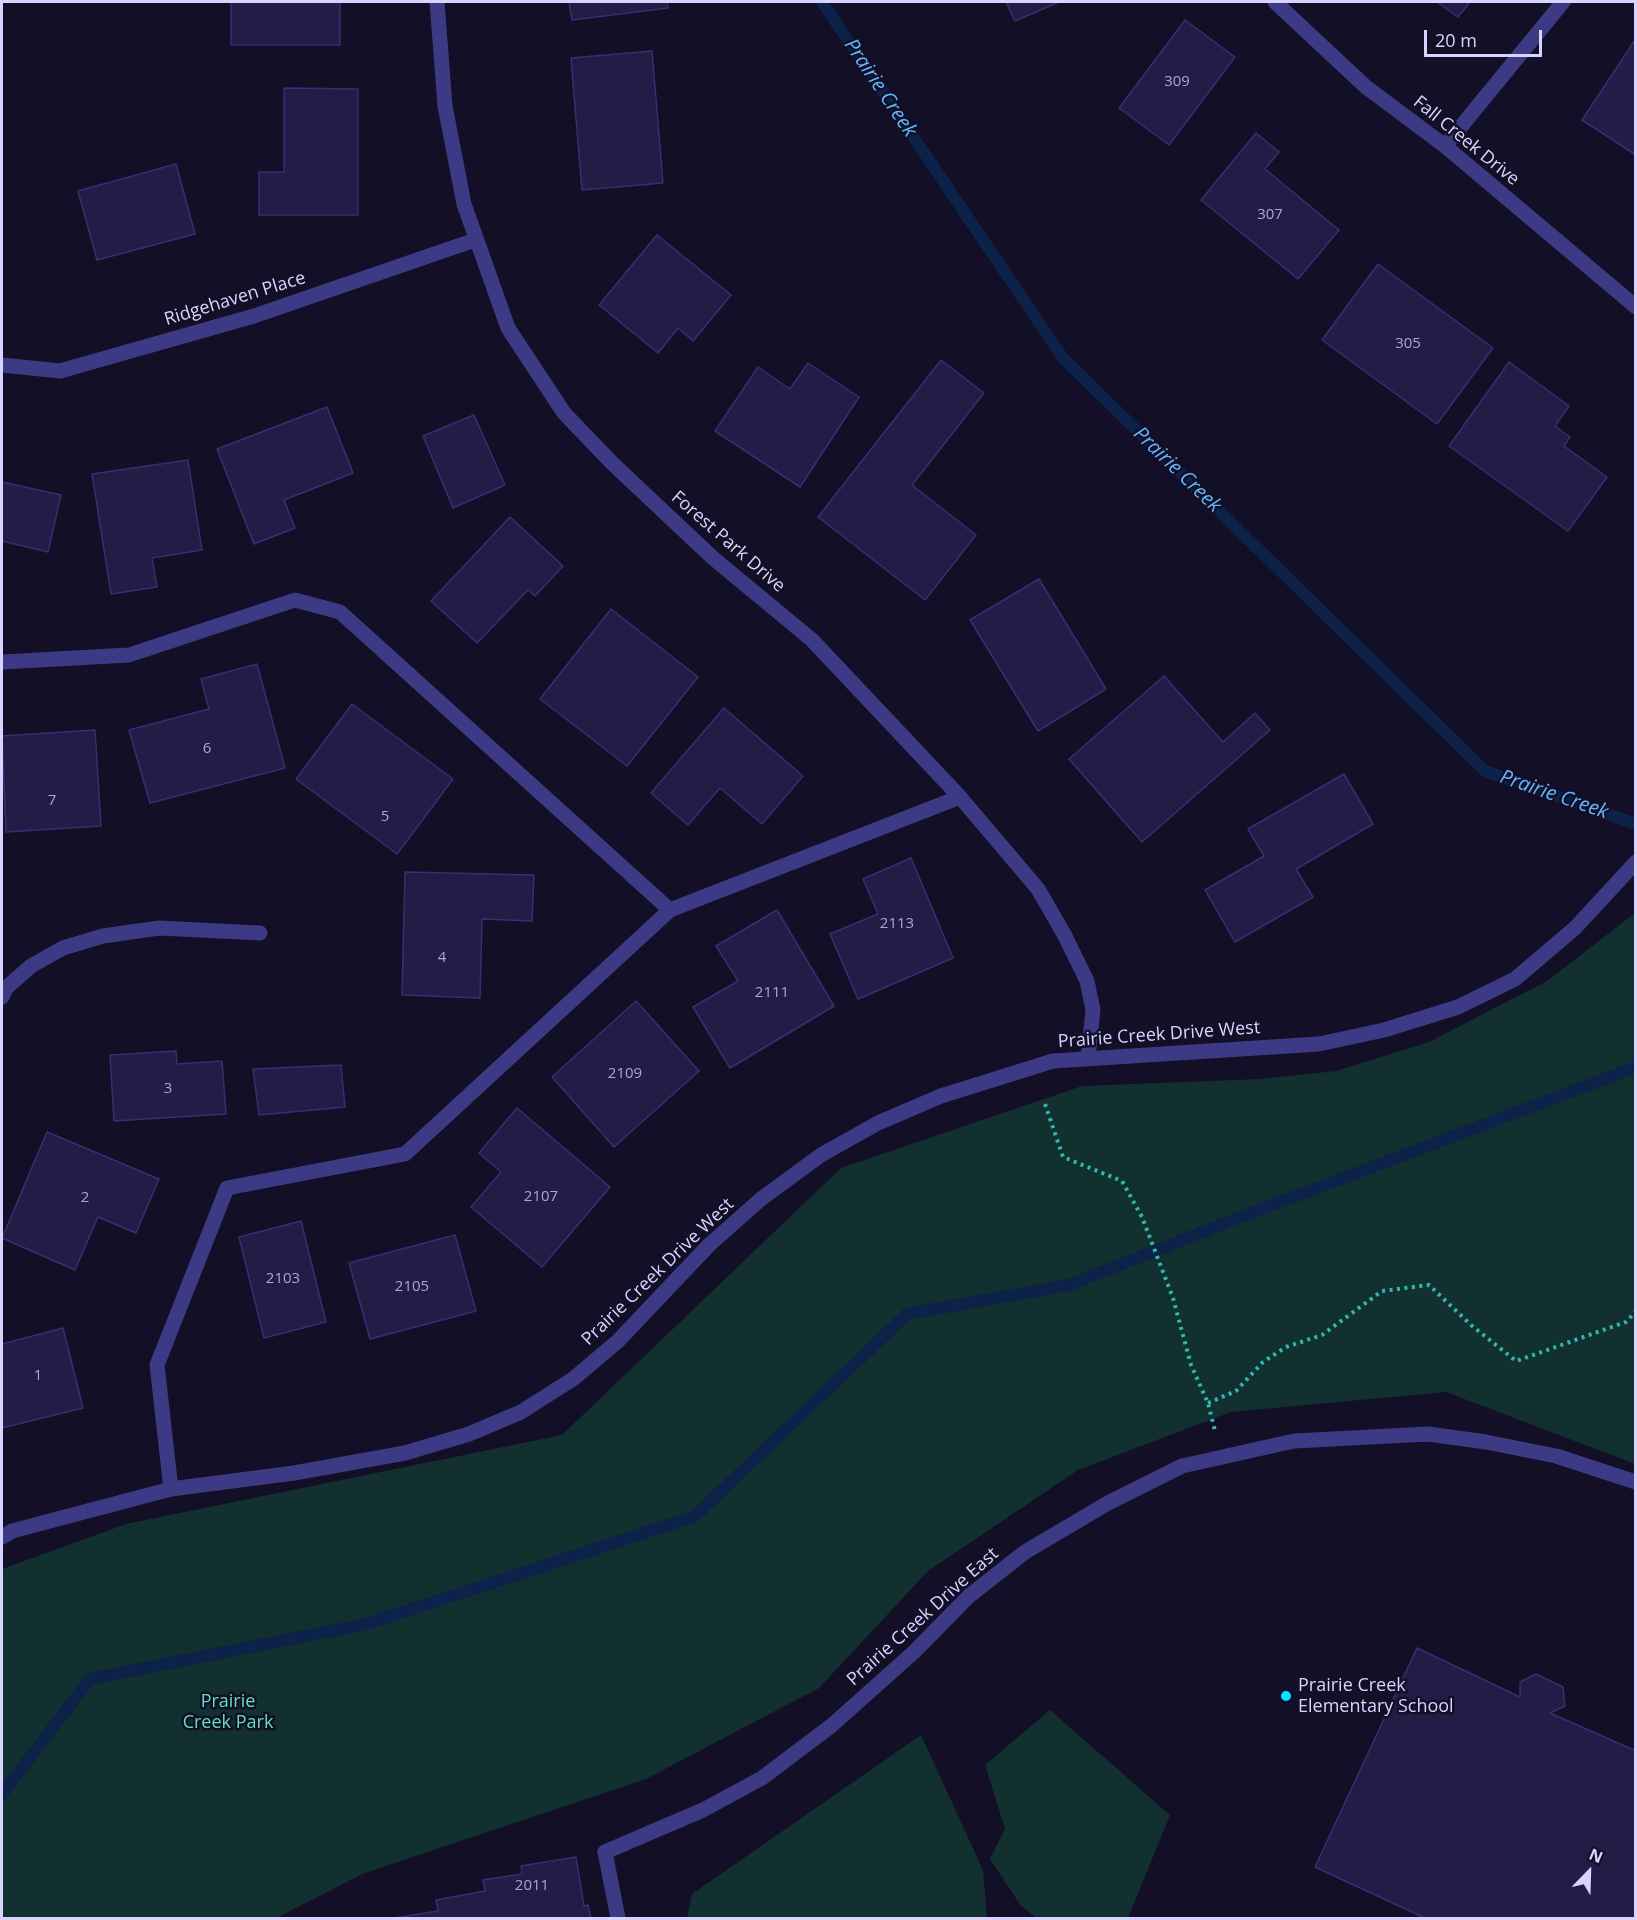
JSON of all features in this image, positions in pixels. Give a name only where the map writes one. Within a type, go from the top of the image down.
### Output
[{"type":"street","name":"Forest Park Drive","points":[[437,2],[445,106],[464,204],[508,328],[564,413],[612,463],[713,558],[812,640],[960,797],[1038,889],[1087,981],[1093,1010],[1088,1058]]},
{"type":"street","name":"Fall Creek Drive","points":[[1275,2],[1366,87],[1445,146],[1635,307]]},
{"type":"street","points":[[1445,146],[1563,2]]},
{"type":"street","name":"Ridgehaven Place","points":[[2,365],[60,371],[254,316],[475,240]]},
{"type":"street","points":[[2,662],[129,655],[295,600],[340,612],[670,910]]},
{"type":"street","points":[[171,1489],[156,1365],[227,1188],[405,1154],[670,910],[960,797]]},
{"type":"street","name":"Prairie Creek Drive West","points":[[2,1537],[46,1522],[171,1489],[294,1473],[405,1453],[469,1434],[520,1412],[573,1379],[618,1341],[709,1245],[761,1199],[821,1155],[878,1122],[941,1096],[1053,1061],[1319,1044],[1384,1030],[1458,1006],[1515,979],[1575,928],[1635,861]]},
{"type":"street","points":[[2,997],[6,988],[31,966],[63,948],[103,936],[159,928],[260,933]]},
{"type":"street","name":"Prairie Creek Drive East","points":[[618,1918],[605,1852],[703,1810],[762,1778],[831,1725],[914,1652],[969,1596],[1025,1552],[1108,1503],[1182,1466],[1294,1442],[1428,1434],[1486,1442],[1556,1456],[1635,1482]]},
{"type":"path","points":[[1045,1104],[1063,1157],[1122,1181],[1142,1217],[1173,1298],[1191,1365],[1208,1402],[1222,1458]]},
{"type":"path","points":[[1208,1402],[1236,1391],[1263,1362],[1286,1347],[1322,1335],[1382,1291],[1429,1285],[1472,1325],[1516,1361],[1626,1322],[1635,1311]]},
{"type":"green space","name":"Prairie Creek Park","points":[[1635,913],[1635,1464],[1446,1392],[1231,1412],[1078,1470],[928,1571],[819,1688],[646,1779],[365,1873],[276,1918],[2,1918],[2,1569],[126,1524],[562,1435],[841,1168],[1082,1086],[1260,1079],[1336,1071],[1429,1042],[1547,981]]},
{"type":"green space","points":[[1050,1710],[1170,1815],[1128,1918],[1037,1918],[1021,1906],[990,1859],[1005,1829],[985,1765]]},
{"type":"green space","points":[[921,1735],[983,1870],[987,1918],[687,1918],[692,1894]]},
{"type":"building","points":[[231,2],[340,2],[340,45],[231,45]]},
{"type":"building","points":[[569,2],[667,2],[668,8],[572,20]]},
{"type":"building","points":[[1006,2],[1059,2],[1015,21]]},
{"type":"building","points":[[1437,2],[1470,2],[1458,17]]},
{"type":"building","points":[[1185,20],[1235,57],[1169,145],[1119,108]]},
{"type":"building","points":[[1636,41],[1636,155],[1582,120]]},
{"type":"building","points":[[652,51],[663,183],[582,190],[571,58]]},
{"type":"building","points":[[284,88],[358,89],[358,215],[259,215],[259,172],[284,172]]},
{"type":"building","points":[[1256,133],[1279,152],[1265,169],[1339,230],[1298,279],[1201,200]]},
{"type":"building","points":[[176,164],[195,234],[97,260],[78,191]]},
{"type":"building","points":[[657,235],[731,295],[693,341],[678,328],[658,353],[599,305]]},
{"type":"building","points":[[1378,264],[1493,348],[1437,424],[1322,340]]},
{"type":"building","points":[[941,360],[984,393],[912,485],[976,535],[925,600],[818,517]]},
{"type":"building","points":[[1509,362],[1569,406],[1555,426],[1570,437],[1564,446],[1607,477],[1568,531],[1449,446]]},
{"type":"building","points":[[808,363],[859,397],[800,487],[715,431],[758,367],[790,389]]},
{"type":"building","points":[[327,407],[353,473],[284,500],[295,528],[254,544],[217,449]]},
{"type":"building","points":[[474,415],[505,485],[453,508],[423,436]]},
{"type":"building","points":[[188,460],[202,550],[152,558],[157,587],[111,594],[92,474]]},
{"type":"building","points":[[2,482],[61,495],[48,552],[2,541]]},
{"type":"building","points":[[510,517],[563,566],[535,596],[528,590],[477,643],[431,601]]},
{"type":"building","points":[[1039,579],[1106,689],[1038,731],[970,620]]},
{"type":"building","points":[[611,609],[698,677],[627,766],[540,699]]},
{"type":"building","points":[[257,664],[285,768],[150,803],[129,730],[209,709],[201,679]]},
{"type":"building","points":[[1164,676],[1223,742],[1255,713],[1270,730],[1142,842],[1069,759]]},
{"type":"building","points":[[352,704],[453,779],[397,854],[296,779]]},
{"type":"building","points":[[724,708],[803,776],[762,824],[720,788],[688,825],[651,793]]},
{"type":"building","points":[[95,730],[101,826],[6,832],[2,736]]},
{"type":"building","points":[[1344,774],[1373,824],[1296,869],[1313,897],[1235,942],[1205,890],[1264,856],[1248,829]]},
{"type":"building","points":[[911,858],[953,958],[858,999],[830,934],[878,914],[863,879]]},
{"type":"building","points":[[405,872],[534,875],[532,921],[482,919],[480,998],[402,995]]},
{"type":"building","points":[[777,910],[834,1006],[730,1068],[693,1007],[738,981],[716,946]]},
{"type":"building","points":[[636,1001],[699,1071],[614,1147],[552,1077]]},
{"type":"building","points":[[176,1051],[177,1064],[222,1061],[226,1114],[114,1121],[110,1055]]},
{"type":"building","points":[[341,1065],[345,1107],[259,1115],[253,1069]]},
{"type":"building","points":[[517,1108],[610,1187],[542,1267],[471,1207],[501,1172],[479,1153]]},
{"type":"building","points":[[47,1132],[159,1179],[136,1233],[98,1217],[75,1270],[2,1238]]},
{"type":"building","points":[[301,1221],[326,1322],[264,1338],[239,1237]]},
{"type":"building","points":[[455,1235],[476,1311],[370,1339],[349,1263]]},
{"type":"building","points":[[63,1328],[83,1408],[2,1428],[2,1344]]},
{"type":"building","points":[[1417,1648],[1520,1697],[1520,1682],[1536,1674],[1563,1687],[1565,1706],[1550,1713],[1636,1751],[1636,1918],[1425,1918],[1315,1867]]},
{"type":"building","points":[[576,1857],[584,1906],[588,1905],[591,1918],[394,1918],[438,1911],[436,1900],[485,1891],[483,1880],[522,1874],[521,1866]]},
{"type":"waterway","name":"Prairie Creek","points":[[822,2],[1063,358],[1485,771],[1636,824]]},
{"type":"waterway","points":[[2,1794],[90,1679],[367,1624],[695,1516],[907,1314],[1069,1285],[1243,1216],[1636,1067]]},
{"type":"place","name":"Prairie Creek Elementary School","points":[[1286,1696]]}]
